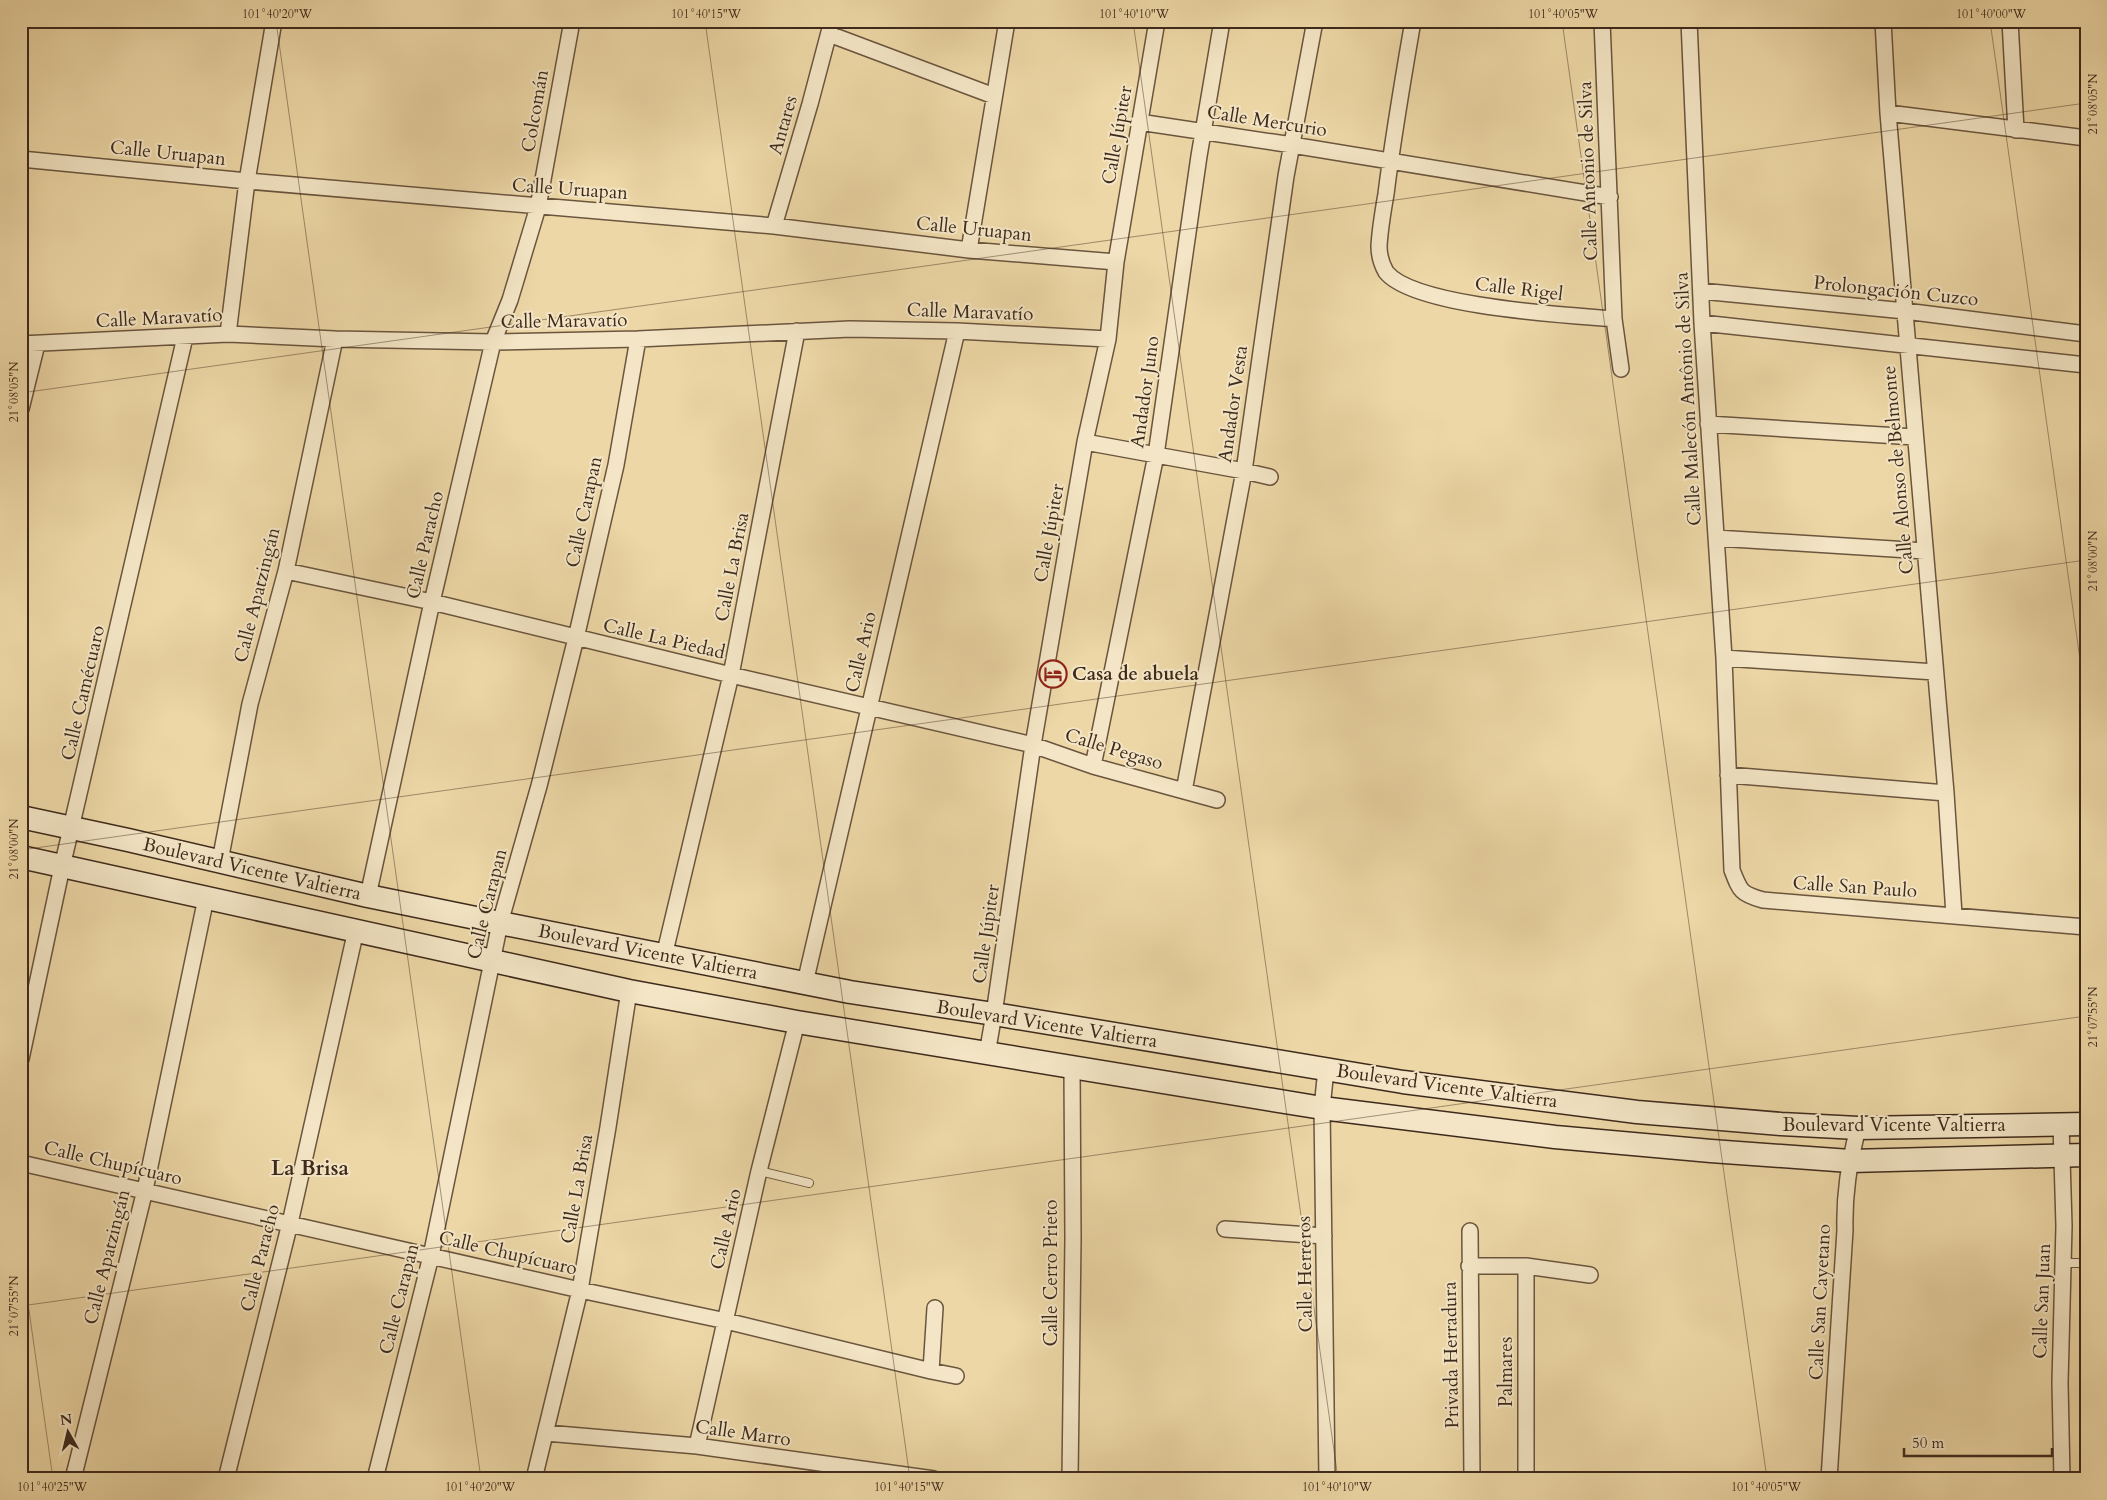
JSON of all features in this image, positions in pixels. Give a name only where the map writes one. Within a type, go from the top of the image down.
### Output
[{"type":"main road","name":"Boulevard Vicente Valtierra","points":[[21,817],[220,860],[368,896],[664,956],[928,1005],[994,1014],[1403,1082],[1637,1112],[1781,1124],[1858,1128],[2086,1124]]},
{"type":"main road","name":"Boulevard Vicente Valtierra","points":[[21,857],[629,991],[987,1054],[1290,1101],[1322,1108],[1565,1138],[1850,1161],[2086,1156]]},
{"type":"street","points":[[228,334],[246,181],[274,21]]},
{"type":"street","name":"Colcomán","points":[[538,207],[572,21]]},
{"type":"street","points":[[969,250],[1007,21]]},
{"type":"street","name":"Calle Júpiter","points":[[987,1054],[1033,745],[1085,442],[1108,339],[1116,262],[1157,21]]},
{"type":"street","name":"Andador Juno","points":[[1093,766],[1156,455],[1203,132],[1222,21]]},
{"type":"street","name":"Andador Vesta","points":[[1184,791],[1244,471],[1284,186],[1315,21]]},
{"type":"street","points":[[1390,161],[1413,21]]},
{"type":"street","name":"Calle Antonio de Silva","points":[[1602,21],[1614,319],[1621,369]]},
{"type":"street","name":"Calle Malecón Antônio de Silva","points":[[1689,21],[1702,323],[1724,658],[1728,775]]},
{"type":"street","name":"Calle Alonso de Belmonte","points":[[1883,21],[1888,112],[1946,793],[1954,915]]},
{"type":"street","points":[[2010,21],[2016,130]]},
{"type":"street","points":[[830,28],[994,96]]},
{"type":"street","name":"Antares","points":[[774,226],[830,28]]},
{"type":"street","points":[[1888,112],[2086,138]]},
{"type":"street","name":"Calle Mercurio","points":[[1139,122],[1610,197]]},
{"type":"street","name":"Calle Uruapan","points":[[21,158],[246,181],[774,226],[969,250],[1116,262]]},
{"type":"street","name":"Calle Rigel","points":[[1390,161],[1379,248],[1385,270],[1392,278],[1421,291],[1470,304],[1614,319]]},
{"type":"street","name":"Calle Paracho","points":[[368,896],[432,602],[493,342],[510,300],[538,207]]},
{"type":"street","name":"Prolongación Cuzco","points":[[1701,291],[1905,311],[2086,334]]},
{"type":"street","points":[[1702,323],[1908,344],[2086,365]]},
{"type":"street","name":"Calle Maravatío","points":[[21,344],[228,334],[335,339],[493,342],[638,339],[877,329],[1108,339]]},
{"type":"street","name":"Calle La Brisa","points":[[664,956],[732,676],[797,331]]},
{"type":"street","name":"Calle Ario","points":[[805,983],[957,331]]},
{"type":"street","name":"Calle Camécuaro","points":[[21,1059],[62,866],[186,337]]},
{"type":"street","name":"Calle Apatzingán","points":[[220,860],[250,704],[286,571],[335,339]]},
{"type":"street","name":"Calle Carapan","points":[[375,1479],[431,1256],[500,923],[576,638],[616,465],[638,339]]},
{"type":"street","points":[[21,409],[37,344]]},
{"type":"street","points":[[1708,424],[1915,437]]},
{"type":"street","points":[[1085,442],[1270,477]]},
{"type":"street","points":[[1716,538],[1925,551]]},
{"type":"street","name":"Calle La Piedad","points":[[286,571],[432,602],[732,676],[1033,745]]},
{"type":"street","points":[[1724,658],[1935,672]]},
{"type":"street","name":"Calle Pegaso","points":[[1033,745],[1093,766],[1218,800]]},
{"type":"street","points":[[1728,775],[1946,793]]},
{"type":"street","name":"Calle San Paulo","points":[[1728,775],[1732,870],[1738,886],[1746,895],[1762,900],[2086,927]]},
{"type":"street","name":"Calle Apatzingán","points":[[73,1479],[145,1190],[206,898]]},
{"type":"street","name":"Calle Paracho","points":[[226,1479],[290,1222],[356,930]]},
{"type":"street","name":"Calle La Brisa","points":[[534,1479],[580,1290],[629,991]]},
{"type":"street","name":"Calle Ario","points":[[697,1446],[759,1171],[798,1022]]},
{"type":"street","name":"Calle Cerro Prieto","points":[[1070,1479],[1073,1239],[1072,1067]]},
{"type":"street","name":"Calle Herreros","points":[[1326,1069],[1322,1108],[1326,1479]]},
{"type":"street","name":"Calle San Juan","points":[[2062,1124],[2063,1263],[2060,1383],[2062,1479]]},
{"type":"street","name":"Calle San Cayetano","points":[[1829,1479],[1844,1240],[1844,1198],[1858,1128]]},
{"type":"street","name":"Calle Chupícuaro","points":[[21,1163],[290,1222],[580,1290],[726,1321],[931,1372],[956,1376]]},
{"type":"street","points":[[1224,1229],[1324,1236]]},
{"type":"street","name":"Privada Herradura","points":[[1470,1231],[1472,1479]]},
{"type":"street","points":[[1469,1266],[1526,1266],[1590,1276]]},
{"type":"street","name":"Palmares","points":[[1526,1266],[1526,1479]]},
{"type":"street","points":[[931,1372],[935,1308]]},
{"type":"street","name":"Calle Marro","points":[[546,1433],[697,1446],[934,1479]]},
{"type":"lane","points":[[759,1171],[809,1183]]},
{"type":"lane","points":[[2063,1263],[2086,1263]]},
{"type":"place","name":"Casa de abuela","points":[[1053,674]]},
{"type":"district","name":"La Brisa","points":[[310,1168]]}]
